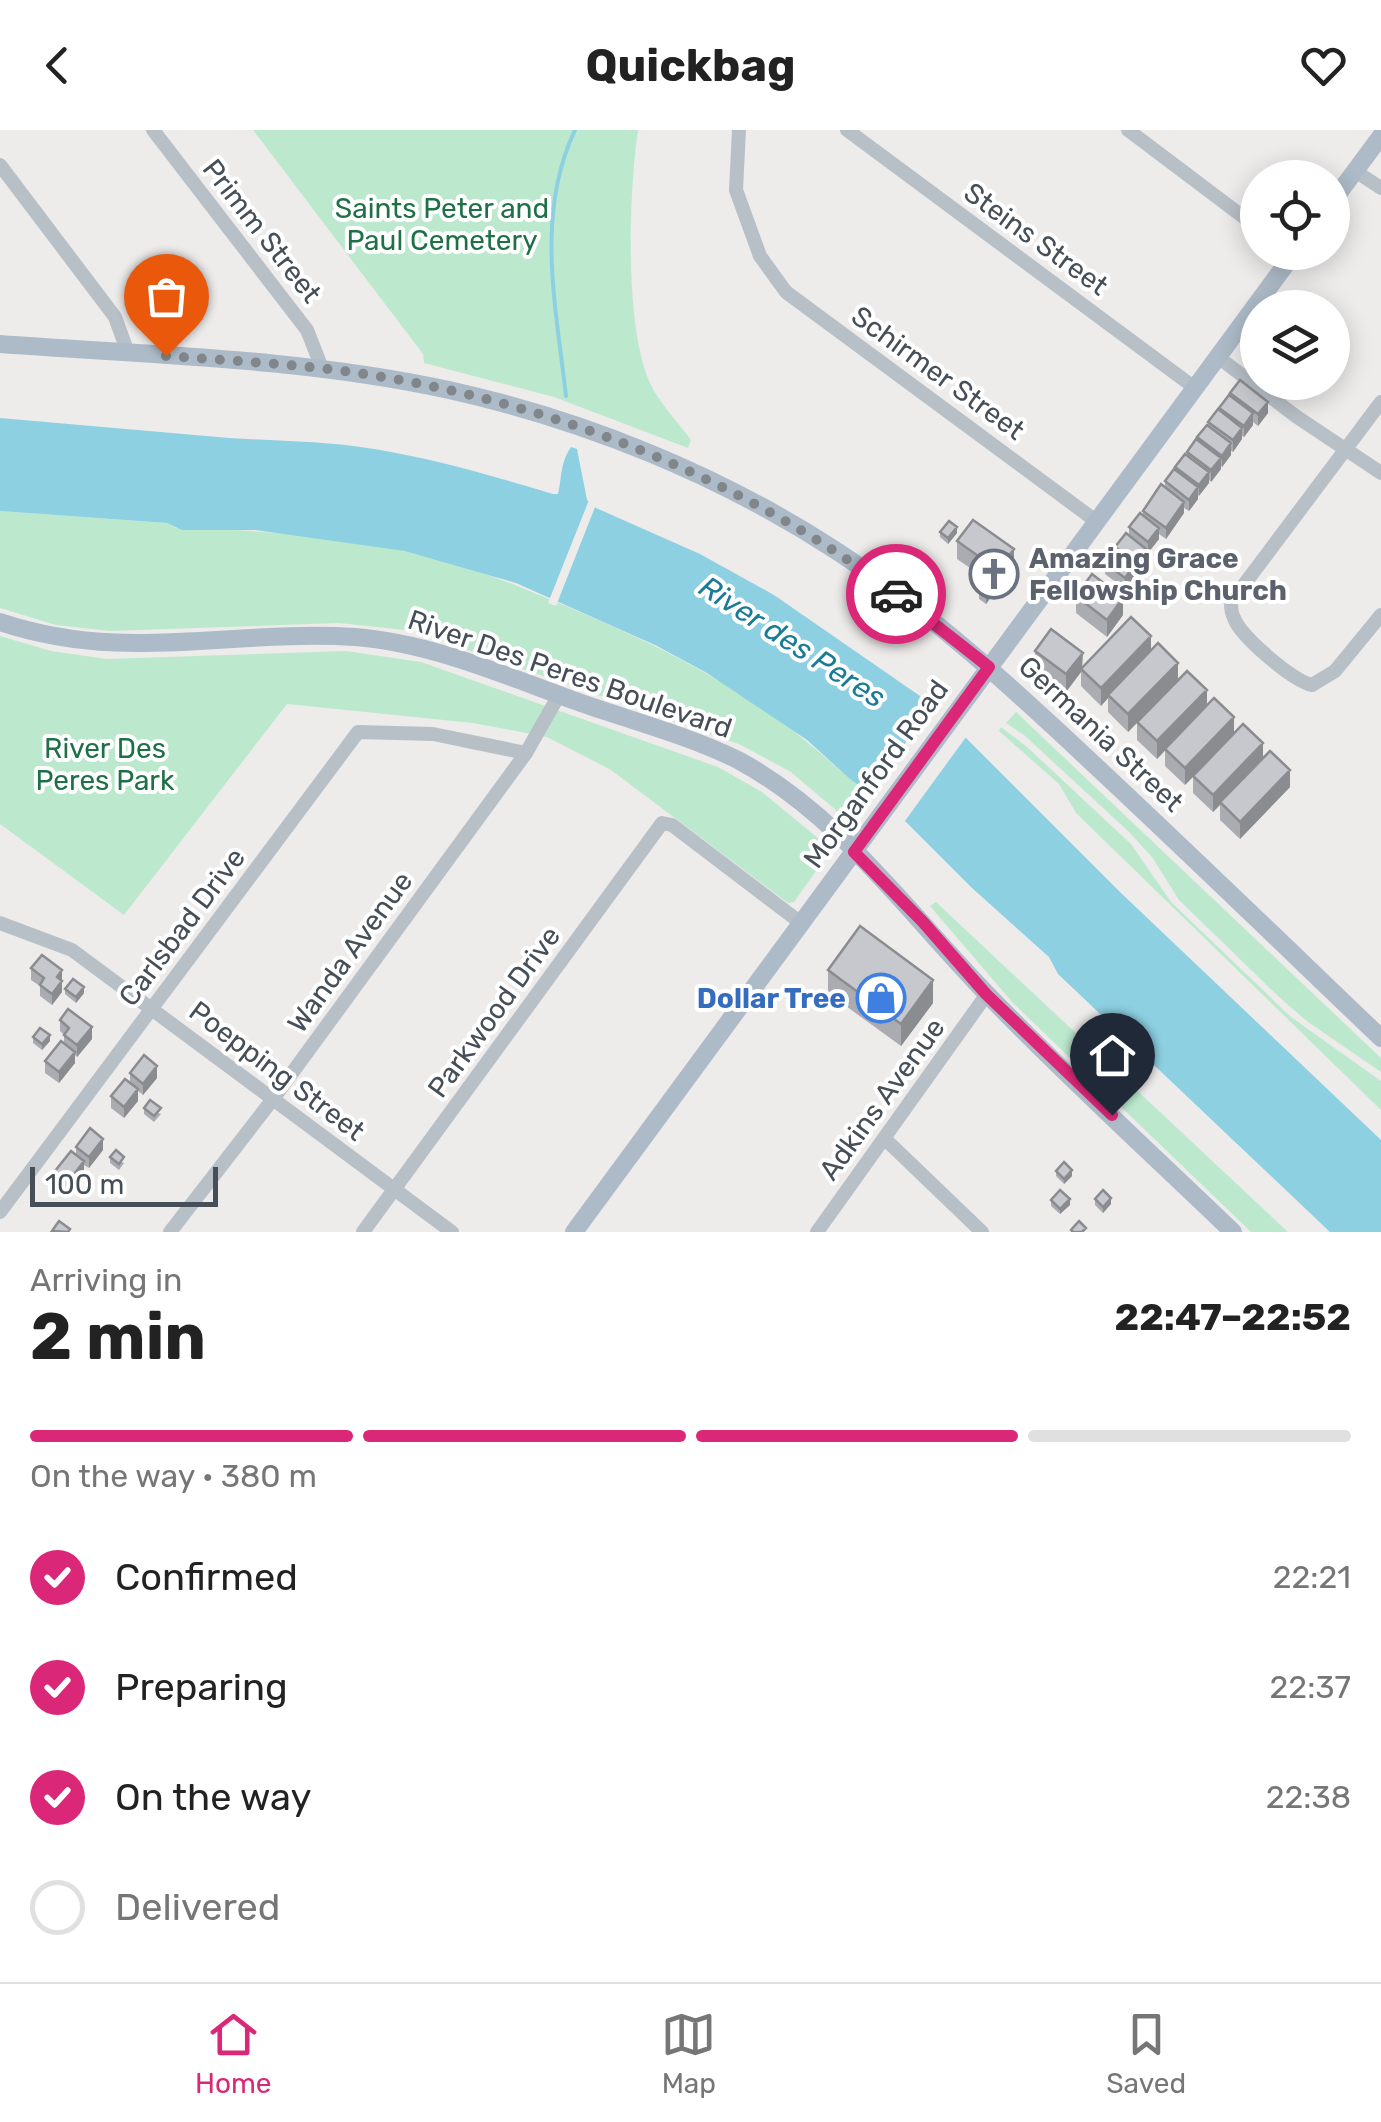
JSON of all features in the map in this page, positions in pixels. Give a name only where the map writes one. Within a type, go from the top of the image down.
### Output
[{"type":"main road","points":[[1350,178],[1381,136]]},
{"type":"main road","name":"Morganford Road","points":[[574,1232],[1281,270]]},
{"type":"main road","name":"Germania Street","points":[[0,344],[322,368],[409,382],[508,405],[606,436],[771,512],[832,548],[989,667],[1381,1038]]},
{"type":"main road","name":"River Des Peres Boulevard","points":[[0,622],[58,639],[122,646],[330,637],[376,640],[442,654],[738,760],[793,795],[854,852],[932,931],[986,994],[1233,1232]]},
{"type":"street","name":"Primm Street","points":[[153,130],[307,330],[322,368]]},
{"type":"street","name":"Schirmer Street","points":[[739,130],[736,190],[760,256],[786,292],[1096,522]]},
{"type":"street","name":"Steins Street","points":[[847,130],[1195,388]]},
{"type":"street","points":[[1128,130],[1240,214]]},
{"type":"street","points":[[0,166],[115,316],[128,353]]},
{"type":"street","points":[[1355,171],[1381,188]]},
{"type":"street","points":[[1218,357],[1297,418],[1381,473]]},
{"type":"street","points":[[1381,402],[1231,602],[1234,622],[1269,656],[1302,682],[1312,685],[1334,671],[1381,616]]},
{"type":"street","name":"Wanda Avenue","points":[[170,1232],[273,1099],[526,753],[559,695]]},
{"type":"street","name":"Carlsbad Drive","points":[[0,1212],[358,732],[434,734],[526,753]]},
{"type":"street","name":"Parkwood Drive","points":[[363,1232],[660,826],[666,822],[802,923]]},
{"type":"street","name":"Poepping Street","points":[[0,923],[72,950],[452,1232]]},
{"type":"street","name":"Adkins Avenue","points":[[817,1232],[986,994]]},
{"type":"street","points":[[884,1138],[982,1232]]},
{"type":"green space","name":"Saints Peter and Paul Cemetery","points":[[253,130],[638,130],[631,222],[636,328],[650,383],[691,440],[688,448],[554,397],[424,363],[423,354]]},
{"type":"green space","points":[[0,511],[318,537],[402,550],[468,568],[593,618],[712,677],[781,722],[869,793],[857,815],[844,817],[791,772],[741,745],[414,631],[339,623],[110,631],[56,625],[0,608]]},
{"type":"green space","name":"River Des Peres Park","points":[[0,636],[51,651],[107,659],[346,651],[421,662],[718,767],[762,792],[825,844],[826,857],[794,902],[788,903],[611,770],[547,737],[473,723],[287,704],[124,915],[0,824]]},
{"type":"green space","points":[[1016,712],[1381,1058],[1381,1072],[1308,1022],[1179,900],[1152,857],[1129,832],[1006,723]]},
{"type":"green space","points":[[1001,727],[1131,844],[1171,902],[1291,1017],[1381,1081],[1381,1110],[1076,813],[1059,784],[999,731]]},
{"type":"green space","points":[[936,902],[1288,1232],[1251,1232],[1012,1002],[930,906]]},
{"type":"water","name":"River des Peres","points":[[0,418],[356,446],[442,463],[553,494],[558,494],[567,453],[571,447],[577,449],[587,500],[596,508],[700,554],[774,595],[933,705],[1121,893],[1381,1140],[1381,1232],[1330,1232],[1058,974],[1049,957],[905,821],[807,740],[707,673],[655,645],[516,583],[405,551],[255,530],[182,530],[167,523],[0,511]]},
{"type":"pier","points":[[591,495],[597,502],[556,606],[548,603]]},
{"type":"pier","points":[[936,701],[969,733],[902,825],[866,797]]},
{"type":"building","points":[[1240,380],[1240,400],[1268,402],[1258,414],[1230,393]]},
{"type":"building","points":[[1229,395],[1253,413],[1244,426],[1219,408]]},
{"type":"building","points":[[1218,409],[1242,428],[1233,440],[1208,422]]},
{"type":"building","points":[[1207,425],[1231,443],[1222,456],[1197,437]]},
{"type":"building","points":[[1196,439],[1221,458],[1211,470],[1187,452]]},
{"type":"building","points":[[1185,454],[1209,472],[1199,485],[1175,467]]},
{"type":"building","points":[[1174,469],[1198,487],[1189,500],[1165,481]]},
{"type":"building","points":[[1161,484],[1184,502],[1166,528],[1143,511]]},
{"type":"building","points":[[1140,513],[1159,528],[1148,542],[1129,527]]},
{"type":"building","points":[[973,520],[1014,549],[986,587],[979,582],[991,565],[957,541]]},
{"type":"building","points":[[949,521],[957,527],[948,538],[940,532]]},
{"type":"building","points":[[1126,533],[1146,549],[1136,562],[1115,547]]},
{"type":"building","points":[[1115,549],[1135,564],[1125,578],[1105,563]]},
{"type":"building","points":[[1092,574],[1123,598],[1107,620],[1076,596]]},
{"type":"building","points":[[1131,617],[1151,636],[1101,688],[1081,669]]},
{"type":"building","points":[[1051,629],[1083,653],[1066,674],[1035,651]]},
{"type":"building","points":[[1158,643],[1178,663],[1128,714],[1108,695]]},
{"type":"building","points":[[1187,671],[1207,690],[1157,741],[1137,722]]},
{"type":"building","points":[[1214,698],[1234,717],[1185,768],[1165,749]]},
{"type":"building","points":[[1243,724],[1263,743],[1213,795],[1193,776]]},
{"type":"building","points":[[1270,751],[1290,770],[1240,822],[1220,802]]},
{"type":"building","points":[[860,926],[933,980],[901,1024],[828,970]]},
{"type":"building","points":[[42,955],[62,970],[57,977],[62,981],[52,994],[40,985],[44,978],[31,968]]},
{"type":"building","points":[[73,979],[84,987],[76,997],[65,989]]},
{"type":"building","points":[[68,1009],[92,1027],[77,1045],[64,1035],[69,1028],[60,1020]]},
{"type":"building","points":[[40,1028],[50,1035],[42,1044],[33,1037]]},
{"type":"building","points":[[61,1041],[75,1052],[59,1072],[45,1061]]},
{"type":"building","points":[[144,1055],[157,1066],[143,1084],[130,1073]]},
{"type":"building","points":[[125,1079],[138,1089],[124,1107],[111,1096]]},
{"type":"building","points":[[150,1100],[161,1108],[154,1116],[144,1108]]},
{"type":"building","points":[[90,1128],[103,1139],[89,1157],[76,1147]]},
{"type":"building","points":[[116,1150],[124,1157],[119,1164],[110,1157]]},
{"type":"building","points":[[71,1151],[84,1161],[69,1181],[55,1171]]},
{"type":"building","points":[[1064,1162],[1072,1170],[1064,1179],[1056,1171]]},
{"type":"building","points":[[1060,1190],[1070,1199],[1060,1209],[1051,1200]]},
{"type":"building","points":[[1103,1190],[1111,1198],[1103,1207],[1095,1199]]},
{"type":"building","points":[[59,1221],[70,1229],[68,1232],[52,1231]]},
{"type":"building","points":[[1079,1221],[1086,1228],[1073,1232],[1071,1230]]},
{"type":"waterway","points":[[566,396],[554,295],[552,228],[555,195],[575,130]]},
{"type":"way so far","points":[[166,356],[364,374],[453,391],[559,420],[682,468],[771,512],[832,548],[896,594]]},
{"type":"place","name":"Amazing Grace Fellowship Church","points":[[994,574]]},
{"type":"place","name":"Dollar Tree","points":[[881,998]]},
{"type":"route","points":[[896,594],[989,667],[854,852],[940,940],[986,994],[1112,1115]]}]
